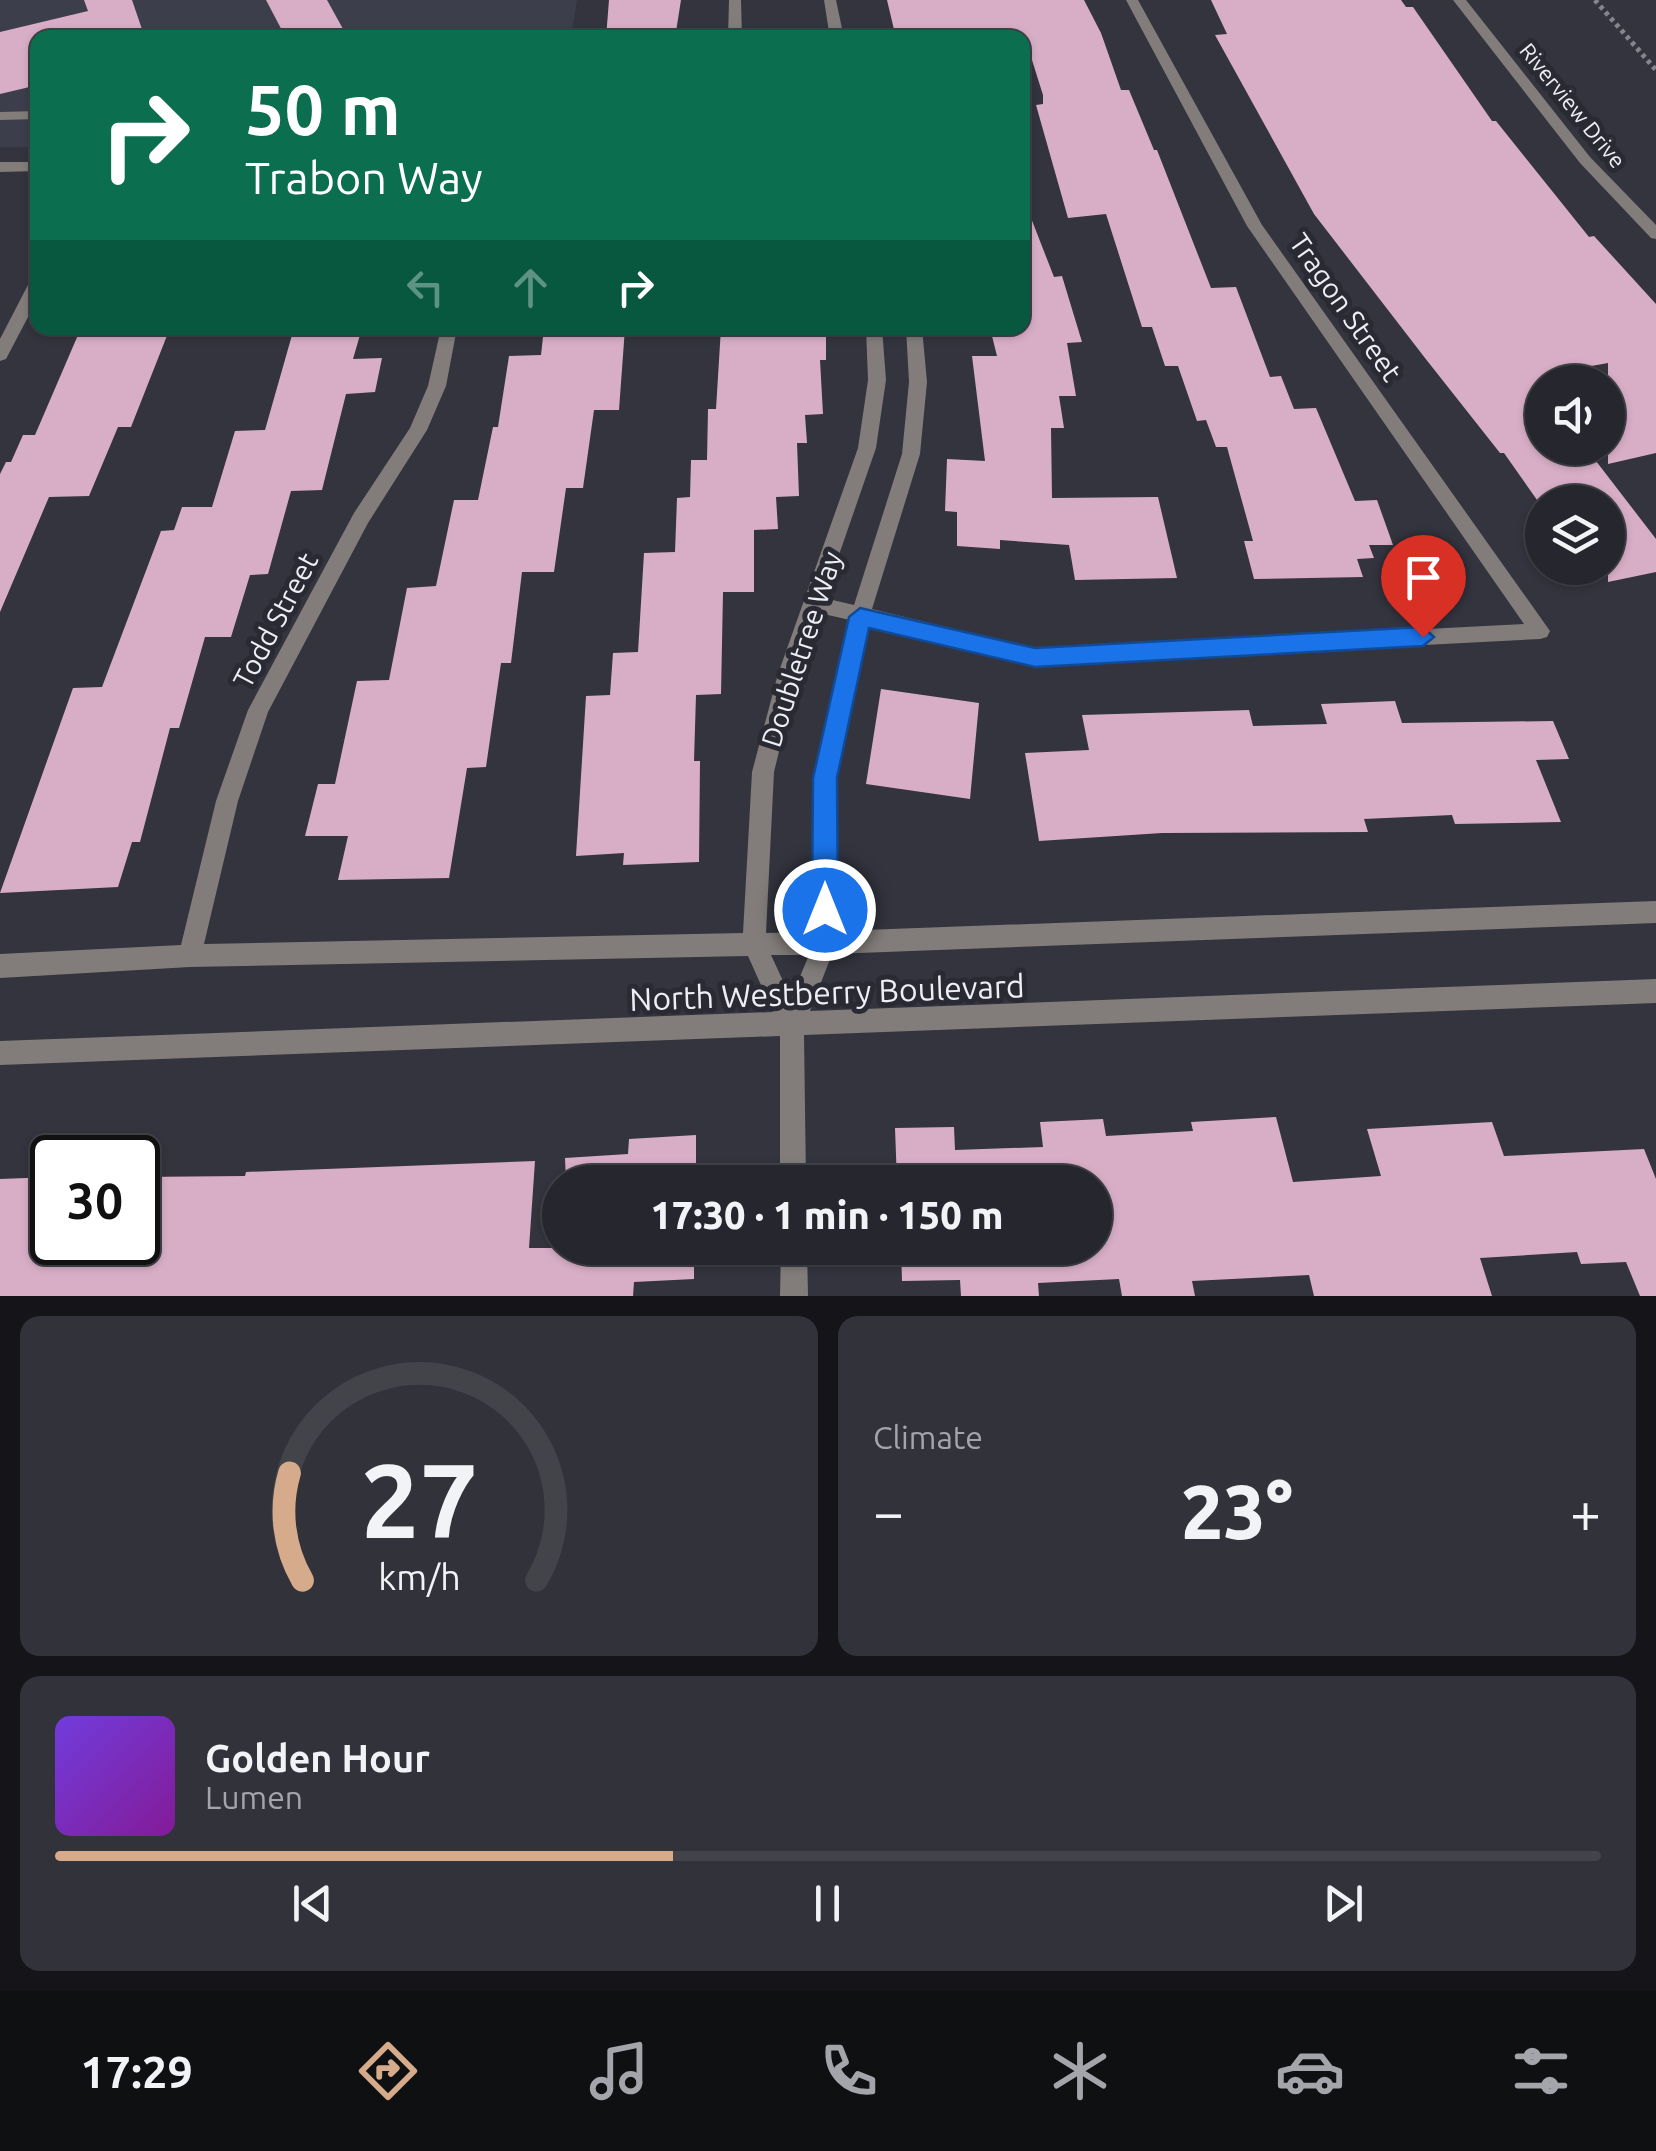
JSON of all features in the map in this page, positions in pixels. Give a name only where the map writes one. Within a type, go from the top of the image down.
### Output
[{"type":"street","points":[[735,30],[736,0]]},
{"type":"street","points":[[830,0],[836,30]]},
{"type":"street","name":"Tragon Street","points":[[860,617],[1035,657],[1540,631],[1255,226],[1132,0]]},
{"type":"street","name":"Riverview Drive","points":[[1459,0],[1585,160],[1656,234]]},
{"type":"street","points":[[0,116],[30,115]]},
{"type":"street","points":[[0,167],[30,166]]},
{"type":"street","points":[[0,355],[30,297]]},
{"type":"street","name":"Todd Street","points":[[190,956],[227,802],[258,710],[361,518],[418,430],[437,386],[448,335]]},
{"type":"street","name":"Doubletree Way","points":[[792,1026],[754,944],[763,772],[788,674],[866,448],[876,380],[874,335]]},
{"type":"street","name":"Doubletree Way","points":[[793,1165],[792,1026],[826,943],[825,778],[860,617],[911,454],[918,382],[915,335]]},
{"type":"street","points":[[813,603],[860,617]]},
{"type":"street","name":"North Westberry Boulevard","points":[[0,966],[190,956],[826,943],[1656,912]]},
{"type":"street","name":"North Westberry Boulevard","points":[[0,1054],[1656,991]]},
{"type":"street","points":[[794,1265],[794,1296]]},
{"type":"path","points":[[1595,0],[1656,70]]},
{"type":"shaded area","points":[[0,0],[577,0],[572,30],[30,30],[30,147],[0,147]]},
{"type":"building","points":[[84,0],[132,0],[142,30],[30,30],[30,87],[0,94],[0,32],[88,11]]},
{"type":"building","points":[[266,0],[327,0],[344,30],[282,30]]},
{"type":"building","points":[[609,0],[681,0],[676,30],[607,30]]},
{"type":"building","points":[[887,0],[1084,0],[1101,33],[1121,90],[1129,90],[1157,150],[1211,288],[1236,287],[1270,377],[1281,376],[1294,409],[1316,408],[1355,501],[1377,500],[1393,545],[1369,545],[1374,558],[1357,559],[1363,577],[1254,579],[1244,541],[1253,541],[1227,447],[1216,447],[1206,420],[1197,421],[1178,366],[1165,366],[1152,327],[1142,327],[1106,214],[1068,218],[1036,105],[1043,104],[1043,95],[1030,54],[1030,30],[894,30]]},
{"type":"building","points":[[1211,0],[1401,0],[1406,7],[1413,7],[1492,121],[1496,121],[1589,237],[1594,236],[1656,304],[1656,453],[1625,460],[1625,365],[1525,365],[1525,465],[1599,465],[1614,485],[1527,485],[1314,214],[1215,35],[1227,34]]},
{"type":"building","points":[[1030,215],[1054,277],[1062,276],[1082,342],[1067,343],[1076,396],[1059,396],[1064,428],[1051,428],[1052,498],[1158,497],[1177,578],[1075,580],[1069,545],[1000,540],[1000,549],[957,546],[957,512],[945,511],[947,459],[985,461],[972,356],[997,356],[992,335],[1030,335]]},
{"type":"building","points":[[78,335],[167,335],[131,427],[118,427],[89,496],[49,497],[0,612],[0,474],[6,462],[11,462],[23,435],[35,435]]},
{"type":"building","points":[[292,335],[360,335],[353,359],[382,358],[375,392],[346,394],[322,490],[291,491],[268,574],[250,575],[231,637],[205,637],[179,728],[170,728],[140,842],[132,842],[118,887],[0,893],[73,688],[102,687],[161,531],[174,530],[182,507],[212,507],[235,431],[265,430]]},
{"type":"building","points":[[543,335],[624,335],[619,410],[594,410],[583,488],[566,488],[554,572],[522,572],[511,663],[501,663],[486,767],[467,768],[449,878],[338,880],[348,836],[305,836],[318,784],[335,784],[357,681],[389,680],[407,588],[436,586],[454,500],[478,500],[493,427],[498,427],[509,356],[541,355]]},
{"type":"building","points":[[721,335],[826,335],[826,360],[820,360],[823,414],[805,415],[807,443],[797,443],[799,496],[776,497],[778,529],[754,530],[754,592],[723,592],[721,694],[696,695],[694,761],[700,761],[699,862],[623,865],[624,853],[576,856],[586,696],[610,695],[613,653],[638,652],[644,553],[675,552],[677,498],[690,497],[691,460],[707,460],[708,409],[716,409]]},
{"type":"building","points":[[1625,499],[1656,539],[1656,572],[1625,578]]},
{"type":"building","points":[[881,689],[979,703],[970,799],[866,784]]},
{"type":"building","points":[[1395,701],[1402,723],[1553,721],[1569,759],[1536,760],[1561,822],[1455,824],[1452,815],[1364,819],[1368,832],[1162,833],[1039,841],[1025,753],[1089,750],[1082,715],[1249,710],[1253,726],[1327,724],[1321,704]]},
{"type":"building","points":[[1276,1117],[1293,1182],[1381,1176],[1367,1129],[1492,1122],[1504,1156],[1644,1149],[1656,1179],[1656,1296],[1640,1296],[1626,1262],[1581,1264],[1577,1252],[1480,1258],[1492,1296],[1314,1296],[1309,1275],[1192,1281],[1195,1296],[1122,1296],[1119,1279],[1038,1283],[1039,1296],[961,1296],[960,1280],[902,1281],[902,1265],[1112,1265],[1112,1165],[896,1165],[895,1128],[954,1127],[955,1150],[1043,1147],[1040,1122],[1103,1119],[1106,1136],[1193,1131],[1191,1122]]},
{"type":"building","points":[[696,1135],[696,1165],[565,1165],[565,1158],[628,1154],[629,1139]]},
{"type":"building","points":[[535,1161],[529,1248],[542,1248],[542,1265],[694,1265],[694,1279],[634,1282],[633,1296],[0,1296],[0,1179],[30,1178],[30,1265],[160,1265],[160,1177],[245,1176],[246,1172]]},
{"type":"route","points":[[825,910],[825,778],[860,617],[1035,657],[1423,637]]}]
